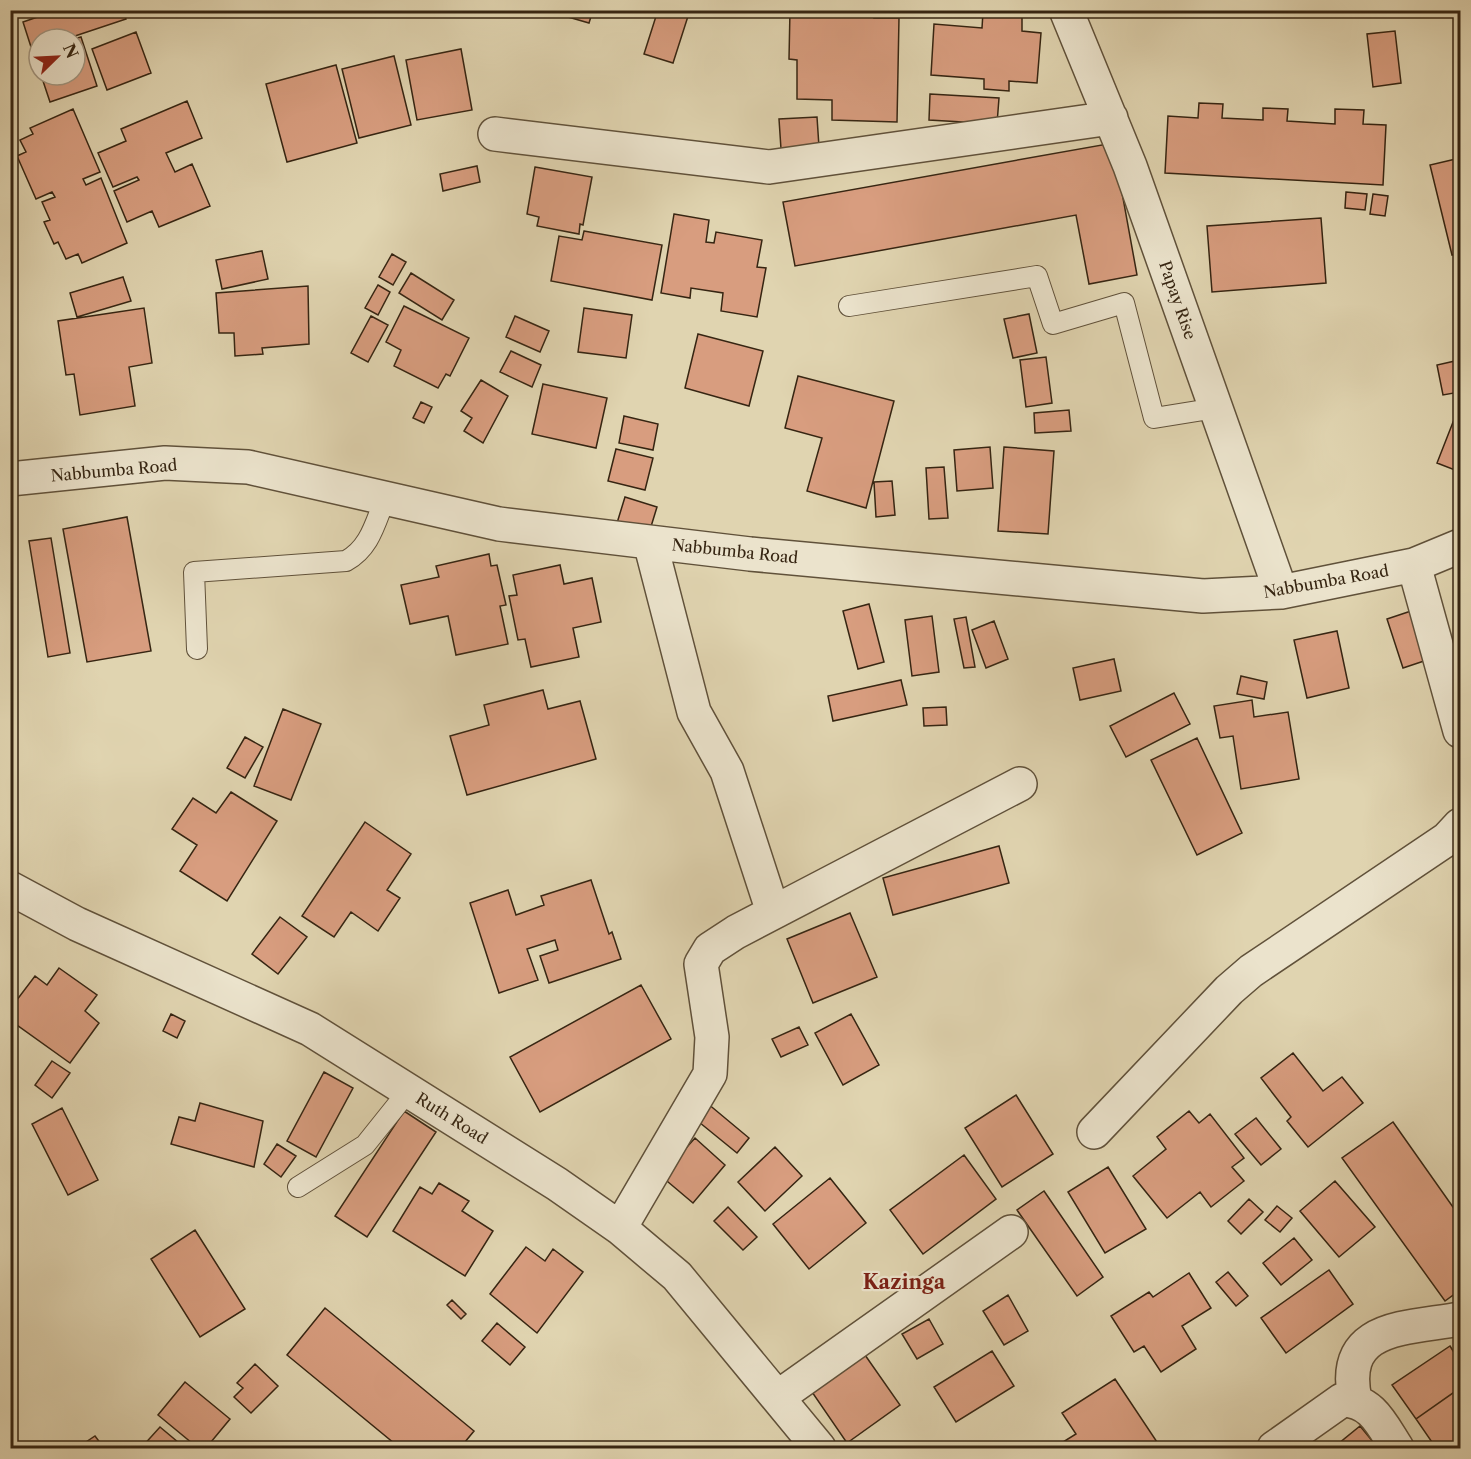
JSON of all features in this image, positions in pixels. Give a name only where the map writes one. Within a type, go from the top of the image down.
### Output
[{"type":"street","name":"Papay Rise","points":[[1066,10],[1111,118],[1281,592]]},
{"type":"street","points":[[495,134],[769,167],[1111,118]]},
{"type":"street","name":"Nabbumba Road","points":[[10,479],[176,463],[248,467],[499,524],[762,555],[1203,596],[1281,592],[1414,565],[1461,546]]},
{"type":"street","points":[[650,542],[694,712],[727,771],[773,912]]},
{"type":"street","points":[[1414,565],[1461,731]]},
{"type":"street","points":[[620,1228],[710,1074],[712,1037],[701,964],[710,949],[773,912],[1020,784]]},
{"type":"street","points":[[1094,1132],[1229,990],[1251,971],[1447,839],[1461,825]]},
{"type":"street","name":"Ruth Road","points":[[10,888],[77,924],[310,1029],[557,1184],[620,1228],[677,1276],[819,1449]]},
{"type":"street","points":[[778,1397],[1011,1232]]},
{"type":"street","points":[[1355,1400],[1350,1378],[1359,1348],[1381,1333],[1461,1319]]},
{"type":"street","points":[[1274,1449],[1324,1410],[1342,1400],[1355,1400],[1371,1408],[1397,1449]]},
{"type":"lane","points":[[849,306],[1037,276],[1053,324],[1124,303],[1154,418],[1216,408]]},
{"type":"lane","points":[[197,649],[194,572],[346,561],[358,555],[366,545],[385,499]]},
{"type":"lane","points":[[298,1187],[365,1145],[409,1090]]},
{"type":"building","points":[[58,10],[123,10],[126,19],[87,32],[87,27],[27,27],[27,34],[23,22]]},
{"type":"building","points":[[544,10],[593,10],[589,23]]},
{"type":"building","points":[[658,10],[690,10],[673,63],[644,54]]},
{"type":"building","points":[[790,10],[875,10],[874,18],[899,18],[897,122],[832,120],[832,100],[797,99],[797,60],[789,59]]},
{"type":"building","points":[[983,12],[1022,15],[1022,31],[1041,33],[1037,83],[1009,81],[1009,91],[984,89],[984,79],[931,75],[934,24],[982,28]]},
{"type":"building","points":[[1395,31],[1401,83],[1373,87],[1367,34]]},
{"type":"building","points":[[136,32],[151,73],[107,90],[92,49]]},
{"type":"building","points":[[461,49],[472,110],[417,120],[406,60]]},
{"type":"building","points":[[87,55],[97,86],[50,102],[45,87],[87,87]]},
{"type":"building","points":[[394,56],[411,125],[359,138],[342,69]]},
{"type":"building","points":[[336,65],[357,143],[287,162],[266,84]]},
{"type":"building","points":[[930,94],[999,98],[997,124],[929,120]]},
{"type":"building","points":[[187,101],[202,138],[166,153],[175,172],[192,164],[210,206],[159,227],[152,211],[127,222],[114,191],[139,180],[137,177],[113,187],[98,153],[126,141],[121,129]]},
{"type":"building","points":[[1199,103],[1223,104],[1222,118],[1263,120],[1263,108],[1288,109],[1287,121],[1335,124],[1335,109],[1364,110],[1363,124],[1386,125],[1383,185],[1165,173],[1168,116],[1198,118]]},
{"type":"building","points":[[73,109],[100,172],[83,179],[86,185],[101,178],[127,243],[82,263],[78,254],[66,259],[58,242],[54,244],[44,222],[50,220],[42,202],[55,197],[52,192],[36,199],[17,156],[26,152],[20,140],[33,134],[30,128]]},
{"type":"building","points":[[817,117],[819,147],[781,149],[779,119]]},
{"type":"building","points":[[1113,143],[1137,275],[1089,284],[1076,215],[795,266],[783,202]]},
{"type":"building","points":[[1460,158],[1460,253],[1452,255],[1430,165]]},
{"type":"building","points":[[477,166],[480,182],[443,191],[440,174]]},
{"type":"building","points":[[535,167],[592,177],[583,225],[580,224],[579,234],[537,226],[539,217],[527,214]]},
{"type":"building","points":[[1346,192],[1367,194],[1365,210],[1345,208]]},
{"type":"building","points":[[1373,194],[1388,196],[1385,216],[1370,214]]},
{"type":"building","points":[[674,214],[709,220],[706,242],[714,243],[716,232],[762,240],[757,267],[766,268],[757,317],[721,311],[723,293],[691,288],[690,298],[661,293]]},
{"type":"building","points":[[1321,218],[1326,283],[1212,292],[1207,226]]},
{"type":"building","points":[[584,231],[662,245],[652,300],[551,281],[559,236],[582,240]]},
{"type":"building","points":[[262,251],[268,279],[222,289],[216,260]]},
{"type":"building","points":[[392,254],[406,262],[393,285],[379,277]]},
{"type":"building","points":[[411,273],[454,300],[442,320],[399,293]]},
{"type":"building","points":[[123,277],[131,301],[77,317],[70,293]]},
{"type":"building","points":[[378,285],[390,292],[378,315],[365,308]]},
{"type":"building","points":[[308,286],[309,344],[262,348],[263,354],[235,356],[234,333],[219,333],[216,293]]},
{"type":"building","points":[[404,306],[469,338],[450,376],[446,374],[438,388],[394,366],[401,350],[386,342]]},
{"type":"building","points":[[144,308],[152,363],[129,367],[135,406],[80,415],[74,374],[66,375],[58,321]]},
{"type":"building","points":[[584,308],[632,315],[626,358],[578,352]]},
{"type":"building","points":[[1029,314],[1037,353],[1013,358],[1004,319]]},
{"type":"building","points":[[371,316],[388,325],[368,362],[351,353]]},
{"type":"building","points":[[515,316],[549,331],[540,352],[506,337]]},
{"type":"building","points":[[698,334],[763,351],[749,406],[685,388]]},
{"type":"building","points":[[511,351],[541,365],[532,387],[500,372]]},
{"type":"building","points":[[1046,357],[1052,403],[1026,407],[1020,360]]},
{"type":"building","points":[[1455,361],[1460,392],[1443,395],[1437,365]]},
{"type":"building","points":[[798,376],[894,401],[866,508],[807,491],[822,438],[785,428]]},
{"type":"building","points":[[481,380],[508,396],[483,443],[464,431],[472,418],[461,411]]},
{"type":"building","points":[[543,384],[607,398],[596,448],[532,434]]},
{"type":"building","points":[[421,402],[432,407],[424,423],[413,418]]},
{"type":"building","points":[[1069,410],[1071,431],[1035,433],[1034,413]]},
{"type":"building","points":[[1457,412],[1460,413],[1460,472],[1437,463]]},
{"type":"building","points":[[624,416],[658,424],[653,450],[619,443]]},
{"type":"building","points":[[990,447],[993,488],[957,491],[954,450]]},
{"type":"building","points":[[1004,447],[1054,451],[1048,534],[998,531]]},
{"type":"building","points":[[616,449],[653,458],[645,490],[608,481]]},
{"type":"building","points":[[944,467],[948,518],[929,519],[926,468]]},
{"type":"building","points":[[892,481],[895,515],[876,517],[874,482]]},
{"type":"building","points":[[625,497],[657,507],[649,533],[617,523]]},
{"type":"building","points":[[127,517],[151,651],[87,662],[63,529]]},
{"type":"building","points":[[51,538],[70,653],[48,657],[29,541]]},
{"type":"building","points":[[489,554],[491,566],[497,565],[506,605],[500,606],[508,644],[456,655],[448,616],[410,624],[401,585],[439,577],[436,566]]},
{"type":"building","points":[[560,565],[564,584],[592,578],[601,622],[573,628],[579,657],[531,667],[525,639],[518,640],[509,596],[517,595],[513,575]]},
{"type":"building","points":[[869,604],[884,662],[858,669],[843,611]]},
{"type":"building","points":[[1417,609],[1433,658],[1403,668],[1387,619]]},
{"type":"building","points":[[932,616],[939,672],[912,676],[905,620]]},
{"type":"building","points":[[966,617],[975,667],[964,668],[954,619]]},
{"type":"building","points":[[994,621],[1008,659],[986,668],[972,630]]},
{"type":"building","points":[[1337,631],[1349,688],[1307,698],[1294,640]]},
{"type":"building","points":[[1114,659],[1121,691],[1080,700],[1073,668]]},
{"type":"building","points":[[1241,676],[1267,682],[1264,699],[1237,694]]},
{"type":"building","points":[[901,680],[907,705],[833,721],[828,696]]},
{"type":"building","points":[[543,690],[548,709],[580,701],[596,759],[467,795],[450,736],[489,725],[484,705]]},
{"type":"building","points":[[1174,693],[1190,724],[1126,757],[1110,726]]},
{"type":"building","points":[[1252,700],[1254,717],[1288,712],[1299,779],[1241,789],[1233,736],[1220,738],[1214,706]]},
{"type":"building","points":[[946,707],[947,725],[924,726],[923,708]]},
{"type":"building","points":[[283,709],[321,724],[291,800],[254,786]]},
{"type":"building","points":[[245,737],[263,747],[245,778],[227,768]]},
{"type":"building","points":[[1197,738],[1242,833],[1197,855],[1151,760]]},
{"type":"building","points":[[231,792],[277,821],[227,901],[180,871],[197,845],[172,829],[193,798],[216,813]]},
{"type":"building","points":[[365,822],[411,854],[387,890],[400,898],[378,931],[351,912],[334,937],[302,916]]},
{"type":"building","points":[[999,846],[1009,883],[893,915],[883,878]]},
{"type":"building","points":[[591,880],[609,934],[612,932],[621,959],[549,983],[540,956],[558,950],[555,940],[527,949],[538,980],[499,993],[470,903],[508,890],[516,915],[544,905],[541,896]]},
{"type":"building","points":[[850,913],[877,977],[813,1003],[787,939]]},
{"type":"building","points":[[280,917],[307,937],[278,974],[252,954]]},
{"type":"building","points":[[59,968],[97,995],[85,1011],[99,1023],[70,1063],[10,1020],[10,1009],[35,976],[47,985]]},
{"type":"building","points":[[641,985],[671,1039],[540,1112],[510,1057]]},
{"type":"building","points":[[171,1014],[185,1021],[177,1038],[163,1031]]},
{"type":"building","points":[[851,1014],[879,1065],[843,1085],[815,1033]]},
{"type":"building","points":[[799,1027],[808,1045],[781,1057],[772,1039]]},
{"type":"building","points":[[1293,1053],[1323,1091],[1342,1077],[1363,1103],[1308,1147],[1287,1121],[1291,1117],[1261,1078]]},
{"type":"building","points":[[52,1061],[70,1073],[52,1098],[35,1085]]},
{"type":"building","points":[[324,1072],[353,1088],[316,1157],[287,1141]]},
{"type":"building","points":[[1016,1095],[1053,1154],[1002,1187],[965,1128]]},
{"type":"building","points":[[200,1103],[263,1121],[254,1167],[171,1144],[179,1117],[195,1121]]},
{"type":"building","points":[[707,1103],[749,1138],[737,1153],[694,1118]]},
{"type":"building","points":[[62,1108],[98,1180],[68,1195],[32,1124]]},
{"type":"building","points":[[404,1111],[436,1132],[367,1237],[335,1216]]},
{"type":"building","points":[[1189,1111],[1199,1123],[1210,1114],[1244,1158],[1232,1167],[1244,1181],[1211,1207],[1200,1192],[1167,1218],[1133,1176],[1166,1149],[1157,1137]]},
{"type":"building","points":[[1256,1118],[1281,1149],[1261,1165],[1235,1134]]},
{"type":"building","points":[[1393,1122],[1460,1217],[1460,1290],[1445,1301],[1342,1158]]},
{"type":"building","points":[[695,1138],[725,1165],[693,1203],[661,1176]]},
{"type":"building","points":[[277,1144],[296,1156],[281,1177],[264,1164]]},
{"type":"building","points":[[775,1147],[802,1176],[765,1211],[738,1182]]},
{"type":"building","points":[[964,1155],[996,1199],[923,1254],[890,1210]]},
{"type":"building","points":[[1108,1167],[1146,1229],[1105,1253],[1068,1192]]},
{"type":"building","points":[[830,1178],[866,1223],[809,1269],[773,1224]]},
{"type":"building","points":[[1335,1181],[1375,1227],[1339,1257],[1300,1211]]},
{"type":"building","points":[[439,1183],[469,1201],[462,1211],[493,1231],[465,1276],[393,1231],[420,1187],[432,1194]]},
{"type":"building","points":[[1044,1191],[1103,1277],[1077,1296],[1017,1210]]},
{"type":"building","points":[[1249,1199],[1263,1212],[1241,1234],[1228,1221]]},
{"type":"building","points":[[1277,1206],[1292,1218],[1280,1232],[1265,1220]]},
{"type":"building","points":[[728,1207],[757,1237],[743,1250],[714,1221]]},
{"type":"building","points":[[195,1230],[245,1309],[200,1337],[151,1259]]},
{"type":"building","points":[[1294,1238],[1312,1260],[1281,1285],[1263,1263]]},
{"type":"building","points":[[526,1247],[545,1261],[553,1249],[583,1272],[537,1333],[490,1294]]},
{"type":"building","points":[[1329,1270],[1353,1304],[1286,1353],[1261,1318]]},
{"type":"building","points":[[1228,1272],[1248,1296],[1236,1306],[1216,1282]]},
{"type":"building","points":[[1189,1273],[1211,1308],[1182,1326],[1196,1349],[1161,1372],[1144,1346],[1134,1352],[1111,1316],[1149,1292],[1153,1297]]},
{"type":"building","points":[[1008,1295],[1028,1331],[1004,1345],[983,1311]]},
{"type":"building","points":[[452,1300],[466,1314],[461,1319],[447,1305]]},
{"type":"building","points":[[325,1308],[474,1431],[460,1448],[400,1448],[287,1355]]},
{"type":"building","points":[[929,1319],[943,1344],[917,1359],[902,1334]]},
{"type":"building","points":[[497,1323],[525,1347],[510,1365],[482,1341]]},
{"type":"building","points":[[1450,1346],[1460,1362],[1460,1388],[1416,1419],[1392,1385]]},
{"type":"building","points":[[992,1351],[1014,1386],[956,1422],[934,1387]]},
{"type":"building","points":[[865,1355],[900,1405],[847,1443],[812,1392]]},
{"type":"building","points":[[255,1364],[278,1386],[251,1413],[234,1397],[243,1388],[237,1383]]},
{"type":"building","points":[[1115,1379],[1161,1448],[1067,1448],[1063,1442],[1076,1434],[1062,1413]]},
{"type":"building","points":[[185,1382],[230,1419],[206,1448],[198,1448],[158,1415]]},
{"type":"building","points":[[1460,1388],[1460,1439],[1446,1448],[1436,1448],[1416,1419]]},
{"type":"building","points":[[1360,1426],[1378,1448],[1341,1448],[1338,1444]]},
{"type":"building","points":[[160,1427],[185,1448],[141,1448]]},
{"type":"building","points":[[95,1436],[104,1448],[77,1448]]},
{"type":"building","points":[[1460,1439],[1460,1448],[1446,1448]]},
{"type":"district","name":"Kazinga","points":[[904,1282]]}]
